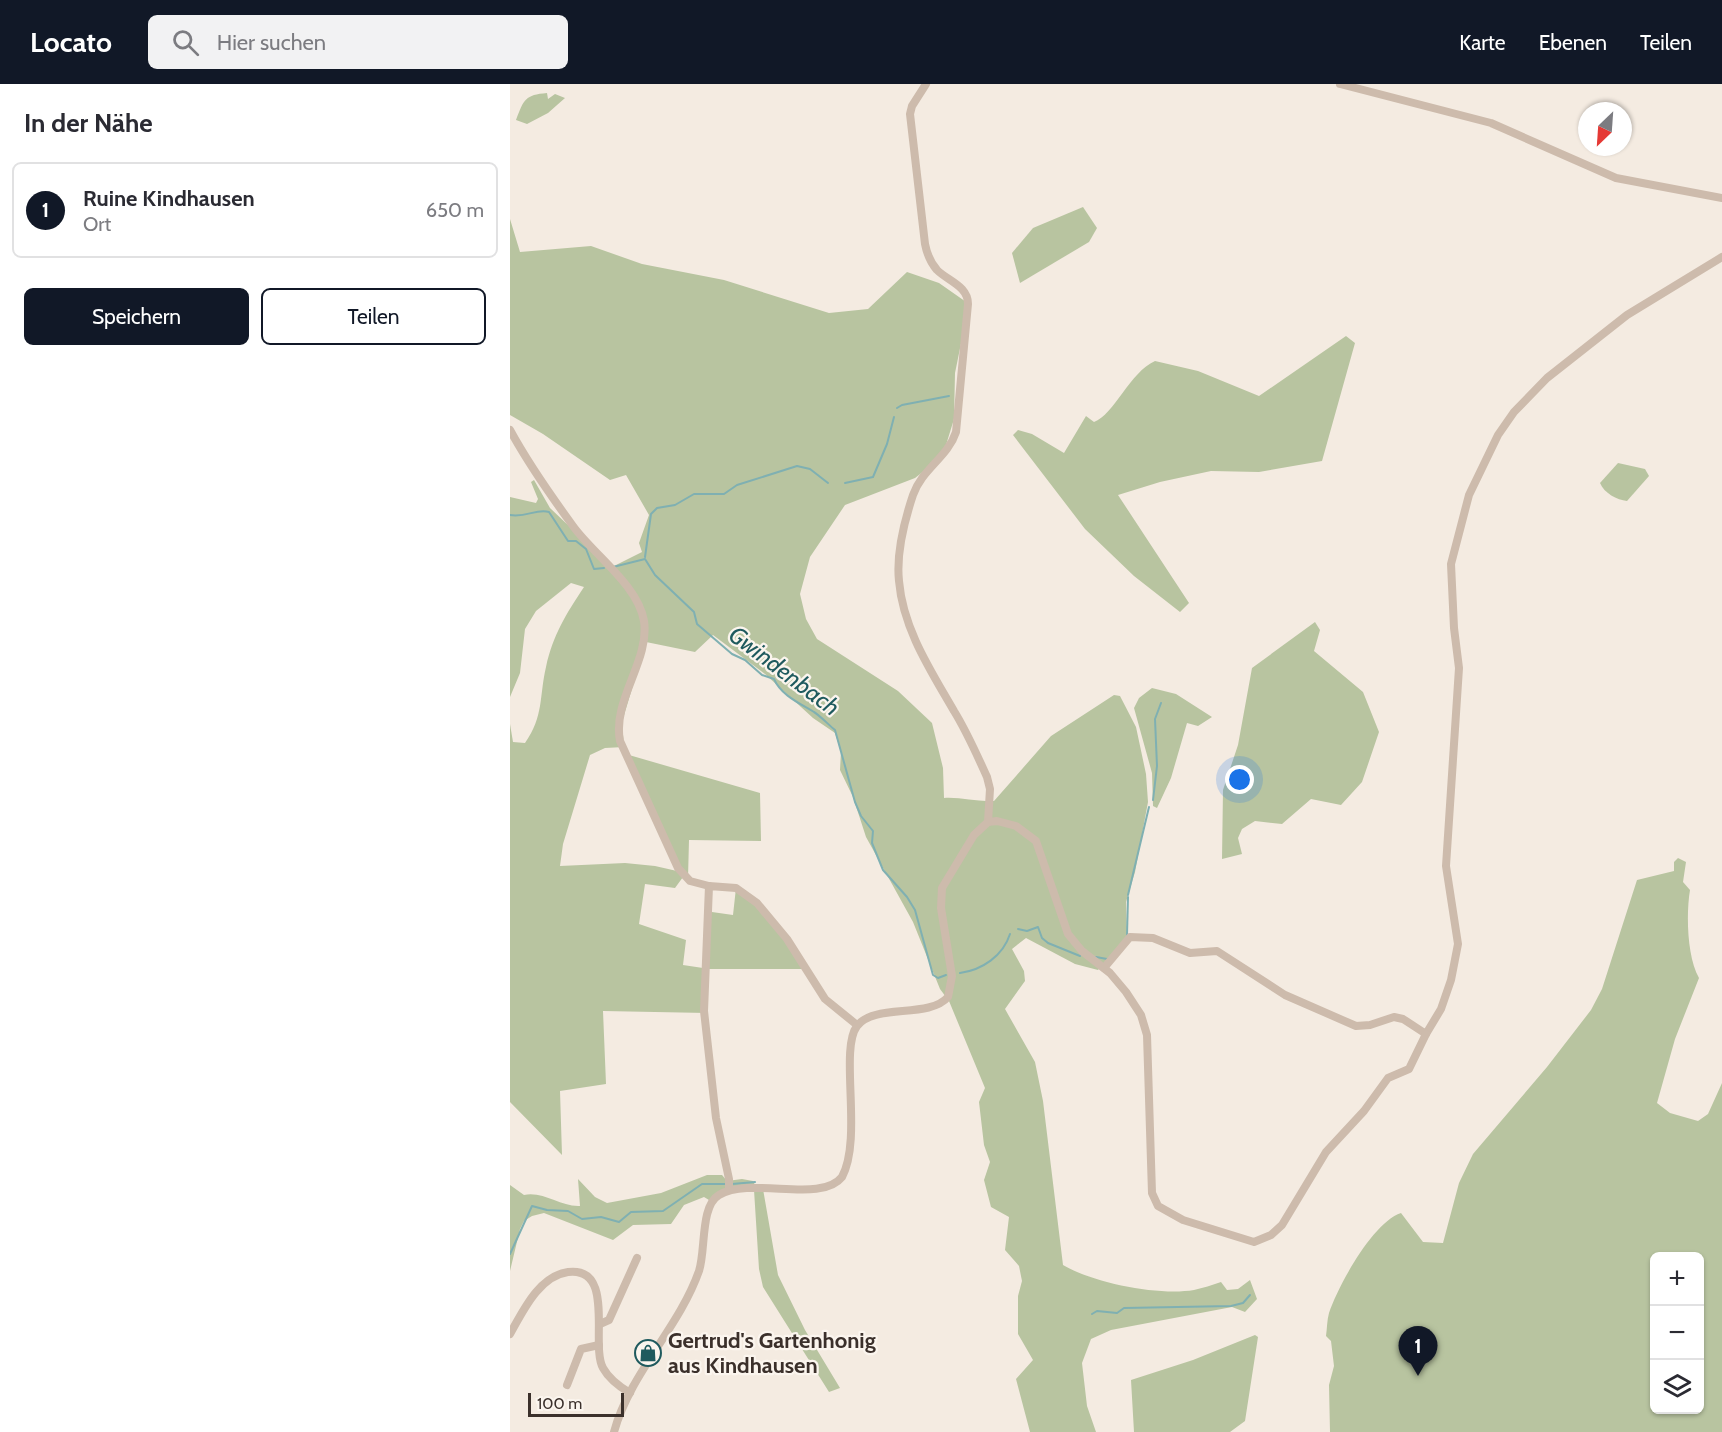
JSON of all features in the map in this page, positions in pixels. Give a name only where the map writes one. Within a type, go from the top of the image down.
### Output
[{"type":"street","points":[[614,1432],[630,1393],[697,1276],[702,1259],[710,1204],[716,1197],[729,1190],[755,1186],[820,1188],[839,1181],[847,1166],[851,1144],[851,1047],[857,1025],[873,1017],[937,1004],[948,997],[952,976],[941,908],[942,888],[974,835],[988,822],[990,789],[987,777],[916,643],[903,608],[899,582],[901,544],[916,485],[921,476],[949,447],[956,432],[968,304],[965,292],[936,268],[928,257],[925,244],[910,114],[912,106],[926,84]]},
{"type":"street","points":[[1340,84],[1491,123],[1616,178],[1722,198]]},
{"type":"street","points":[[988,822],[1008,823],[1034,838],[1068,934],[1082,951],[1104,969],[1134,1003],[1145,1026],[1151,1183],[1154,1200],[1164,1211],[1183,1220],[1248,1240],[1262,1239],[1282,1225],[1326,1152],[1364,1111],[1388,1078],[1409,1070],[1441,1009],[1451,980],[1458,944],[1446,866],[1459,678],[1451,564],[1469,495],[1498,435],[1514,412],[1547,378],[1635,309],[1722,257]]},
{"type":"street","points":[[510,430],[574,528],[622,582],[642,613],[643,639],[622,714],[619,738],[678,868],[690,881],[709,886],[736,888],[757,903],[787,939],[825,999],[857,1025]]},
{"type":"street","points":[[709,886],[704,1011],[714,1108],[729,1179],[729,1190]]},
{"type":"street","points":[[1104,969],[1130,937],[1153,939],[1190,953],[1217,951],[1285,995],[1356,1026],[1370,1025],[1394,1017],[1403,1019],[1426,1034]]},
{"type":"street","points":[[600,1324],[609,1320],[637,1258]]},
{"type":"street","points":[[510,1334],[547,1280],[571,1272],[584,1275],[595,1289],[600,1324],[599,1345],[602,1368],[616,1383],[630,1393]]},
{"type":"street","points":[[567,1384],[581,1349],[599,1345]]},
{"type":"green space","points":[[547,93],[548,99],[555,94],[565,98],[548,113],[527,124],[516,120],[526,99]]},
{"type":"green space","points":[[1083,207],[1097,228],[1089,242],[1020,283],[1012,253],[1033,228]]},
{"type":"green space","points":[[510,219],[520,252],[591,246],[642,264],[724,280],[829,313],[868,309],[907,272],[939,283],[969,304],[955,373],[954,419],[946,445],[937,461],[915,478],[845,505],[810,557],[800,594],[806,619],[817,639],[898,691],[932,723],[943,768],[944,798],[994,801],[1051,736],[1114,695],[1120,696],[1136,727],[1146,774],[1148,802],[1135,872],[1126,902],[1127,936],[1098,970],[1075,964],[1026,938],[1012,949],[1024,971],[1025,981],[1005,1009],[1035,1062],[1043,1101],[1063,1265],[1108,1282],[1163,1291],[1194,1290],[1221,1282],[1227,1290],[1238,1289],[1250,1280],[1257,1299],[1245,1312],[1232,1307],[1111,1330],[1091,1339],[1082,1363],[1087,1406],[1096,1432],[1030,1432],[1016,1379],[1033,1360],[1018,1334],[1018,1296],[1022,1281],[1019,1266],[1005,1250],[1009,1217],[991,1207],[984,1180],[990,1162],[984,1145],[979,1102],[985,1088],[949,1001],[940,989],[913,922],[866,837],[853,797],[840,770],[841,752],[835,733],[813,718],[765,674],[713,635],[695,652],[646,642],[622,722],[624,747],[605,748],[590,755],[563,844],[560,866],[625,863],[677,871],[629,755],[760,793],[761,841],[689,840],[688,878],[683,877],[675,888],[645,884],[639,924],[686,940],[683,965],[703,968],[705,911],[733,915],[736,888],[744,892],[808,969],[708,969],[707,1013],[603,1011],[606,1084],[560,1091],[562,1155],[510,1102],[510,724],[513,742],[525,743],[538,715],[552,645],[584,587],[571,583],[536,611],[525,629],[520,673],[510,697],[510,497],[536,503],[538,499],[531,482],[534,480],[550,508],[612,567],[642,552],[639,543],[649,515],[626,475],[610,480],[543,434],[510,415]]},
{"type":"green space","points":[[1346,336],[1355,343],[1322,461],[1259,472],[1211,471],[1160,482],[1118,495],[1189,603],[1180,612],[1134,576],[1085,529],[1013,435],[1018,430],[1032,434],[1064,453],[1086,416],[1094,422],[1101,418],[1138,374],[1155,361],[1198,371],[1259,396]]},
{"type":"green space","points":[[1618,463],[1645,469],[1649,476],[1627,501],[1611,495],[1600,483]]},
{"type":"green space","points":[[1315,622],[1320,630],[1314,651],[1363,692],[1379,732],[1362,782],[1341,805],[1311,799],[1282,824],[1255,821],[1242,829],[1238,838],[1242,854],[1222,859],[1223,790],[1238,745],[1252,668]]},
{"type":"green space","points":[[1152,688],[1176,694],[1212,717],[1198,726],[1187,723],[1171,778],[1157,808],[1153,806],[1152,773],[1134,708],[1139,698]]},
{"type":"green space","points":[[1678,858],[1686,862],[1683,882],[1690,890],[1688,923],[1690,947],[1699,978],[1675,1039],[1657,1103],[1670,1113],[1698,1121],[1708,1114],[1722,1083],[1722,1432],[1330,1432],[1329,1385],[1334,1366],[1331,1341],[1326,1336],[1327,1322],[1348,1272],[1368,1241],[1390,1219],[1401,1213],[1423,1242],[1443,1243],[1459,1183],[1473,1154],[1547,1067],[1591,1010],[1602,989],[1637,880],[1674,871],[1674,862]]},
{"type":"green space","points":[[707,1175],[722,1175],[727,1181],[742,1179],[753,1181],[755,1185],[709,1200],[704,1197],[684,1205],[671,1224],[633,1225],[613,1240],[544,1213],[532,1216],[524,1221],[520,1229],[510,1271],[510,1185],[524,1195],[538,1195],[580,1206],[578,1179],[595,1197],[607,1203],[661,1193]]},
{"type":"green space","points":[[763,1189],[778,1275],[805,1330],[840,1388],[829,1392],[763,1287],[759,1269],[754,1190]]},
{"type":"green space","points":[[1255,1335],[1258,1337],[1245,1421],[1230,1432],[1134,1432],[1131,1380],[1193,1360]]},
{"type":"waterway","points":[[897,408],[949,396]]},
{"type":"waterway","points":[[845,483],[873,477],[887,444],[894,417]]},
{"type":"waterway","points":[[645,557],[651,514],[657,508],[675,505],[694,494],[724,494],[737,485],[797,466],[810,469],[828,483]]},
{"type":"waterway","name":"Gwindenbach","points":[[510,515],[549,512],[568,541],[576,541],[586,549],[594,569],[604,568]]},
{"type":"waterway","name":"Gwindenbach","points":[[613,567],[645,559],[655,575],[694,612],[697,624],[732,654],[745,660],[762,675],[774,679],[786,694],[816,713],[835,730],[855,802],[861,816],[873,831],[872,843],[883,870],[907,897],[915,910],[933,975],[938,978],[946,975]]},
{"type":"waterway","points":[[1153,800],[1157,766],[1155,719],[1161,703]]},
{"type":"waterway","points":[[1128,895],[1149,807]]},
{"type":"waterway","points":[[1127,935],[1128,897]]},
{"type":"waterway","points":[[1018,929],[1027,931],[1038,927],[1042,938],[1048,943],[1080,956]]},
{"type":"waterway","name":"Gwindenbach","points":[[960,973],[976,969],[991,961],[1007,942],[1010,934]]},
{"type":"waterway","points":[[1096,957],[1107,959]]},
{"type":"waterway","points":[[732,1184],[755,1182]]},
{"type":"waterway","points":[[510,1254],[532,1206],[547,1210],[568,1211],[582,1219],[601,1217],[619,1222],[631,1212],[663,1211],[702,1184],[726,1184]]},
{"type":"waterway","points":[[1092,1314],[1097,1311],[1117,1313],[1124,1308],[1231,1306],[1243,1303],[1250,1295]]},
{"type":"place","name":"Gertrud's Gartenhonig aus Kindhausen","points":[[648,1353]]},
{"type":"place","name":"Ruine Kindhausen","points":[[1418,1376]]}]
